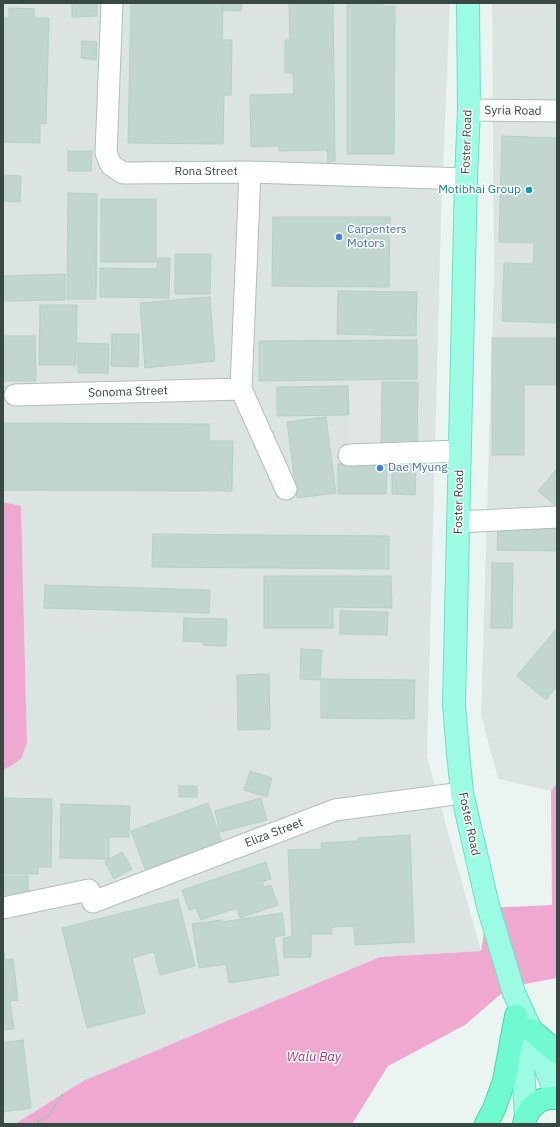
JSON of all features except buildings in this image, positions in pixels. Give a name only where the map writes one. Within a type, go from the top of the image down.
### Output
[{"type":"highway","points":[[486,1124],[494,1110],[524,1023],[557,1052]]},
{"type":"highway","points":[[525,1120],[531,1108],[539,1101],[548,1098],[557,1098]]},
{"type":"main road","name":"Foster Road","points":[[468,3],[469,110],[466,179],[454,705],[462,793],[488,906],[524,1023],[557,1098]]},
{"type":"main road","name":"Foster Road","points":[[524,1023],[523,1067],[525,1120]]},
{"type":"street","name":"Rona Street","points":[[112,3],[106,153],[111,165],[122,173],[250,172],[466,179]]},
{"type":"street","name":"Syria Road","points":[[469,110],[557,111]]},
{"type":"street","points":[[250,172],[241,389],[286,489]]},
{"type":"street","name":"Sonoma Street","points":[[15,395],[241,389]]},
{"type":"street","points":[[349,455],[460,451]]},
{"type":"street","points":[[459,522],[557,517]]},
{"type":"street","name":"Eliza Street","points":[[3,908],[89,890],[93,902],[335,810],[462,793]]},
{"type":"path","points":[[34,1124],[48,1116],[63,1094]]},
{"type":"shaded area","points":[[3,3],[450,3],[441,218],[427,757],[481,951],[380,957],[83,1081],[15,1124],[3,1124],[3,769],[21,759],[27,743],[21,506],[3,502]]},
{"type":"shaded area","points":[[492,3],[557,3],[557,783],[551,791],[498,779],[481,714],[494,275]]},
{"type":"shaded area","points":[[382,379],[381,449],[349,451],[348,380]]},
{"type":"water","points":[[3,502],[21,506],[27,743],[21,759],[4,769],[3,769]]},
{"type":"water","name":"Walu Bay","points":[[557,783],[557,978],[509,987],[465,1025],[388,1066],[352,1124],[15,1124],[83,1081],[380,957],[481,951],[488,908],[552,905],[551,791]]},
{"type":"place","name":"Motibhai Group","points":[[529,190]]},
{"type":"place","name":"Carpenters Motors","points":[[339,237]]},
{"type":"place","name":"Dae Myung","points":[[380,468]]}]
